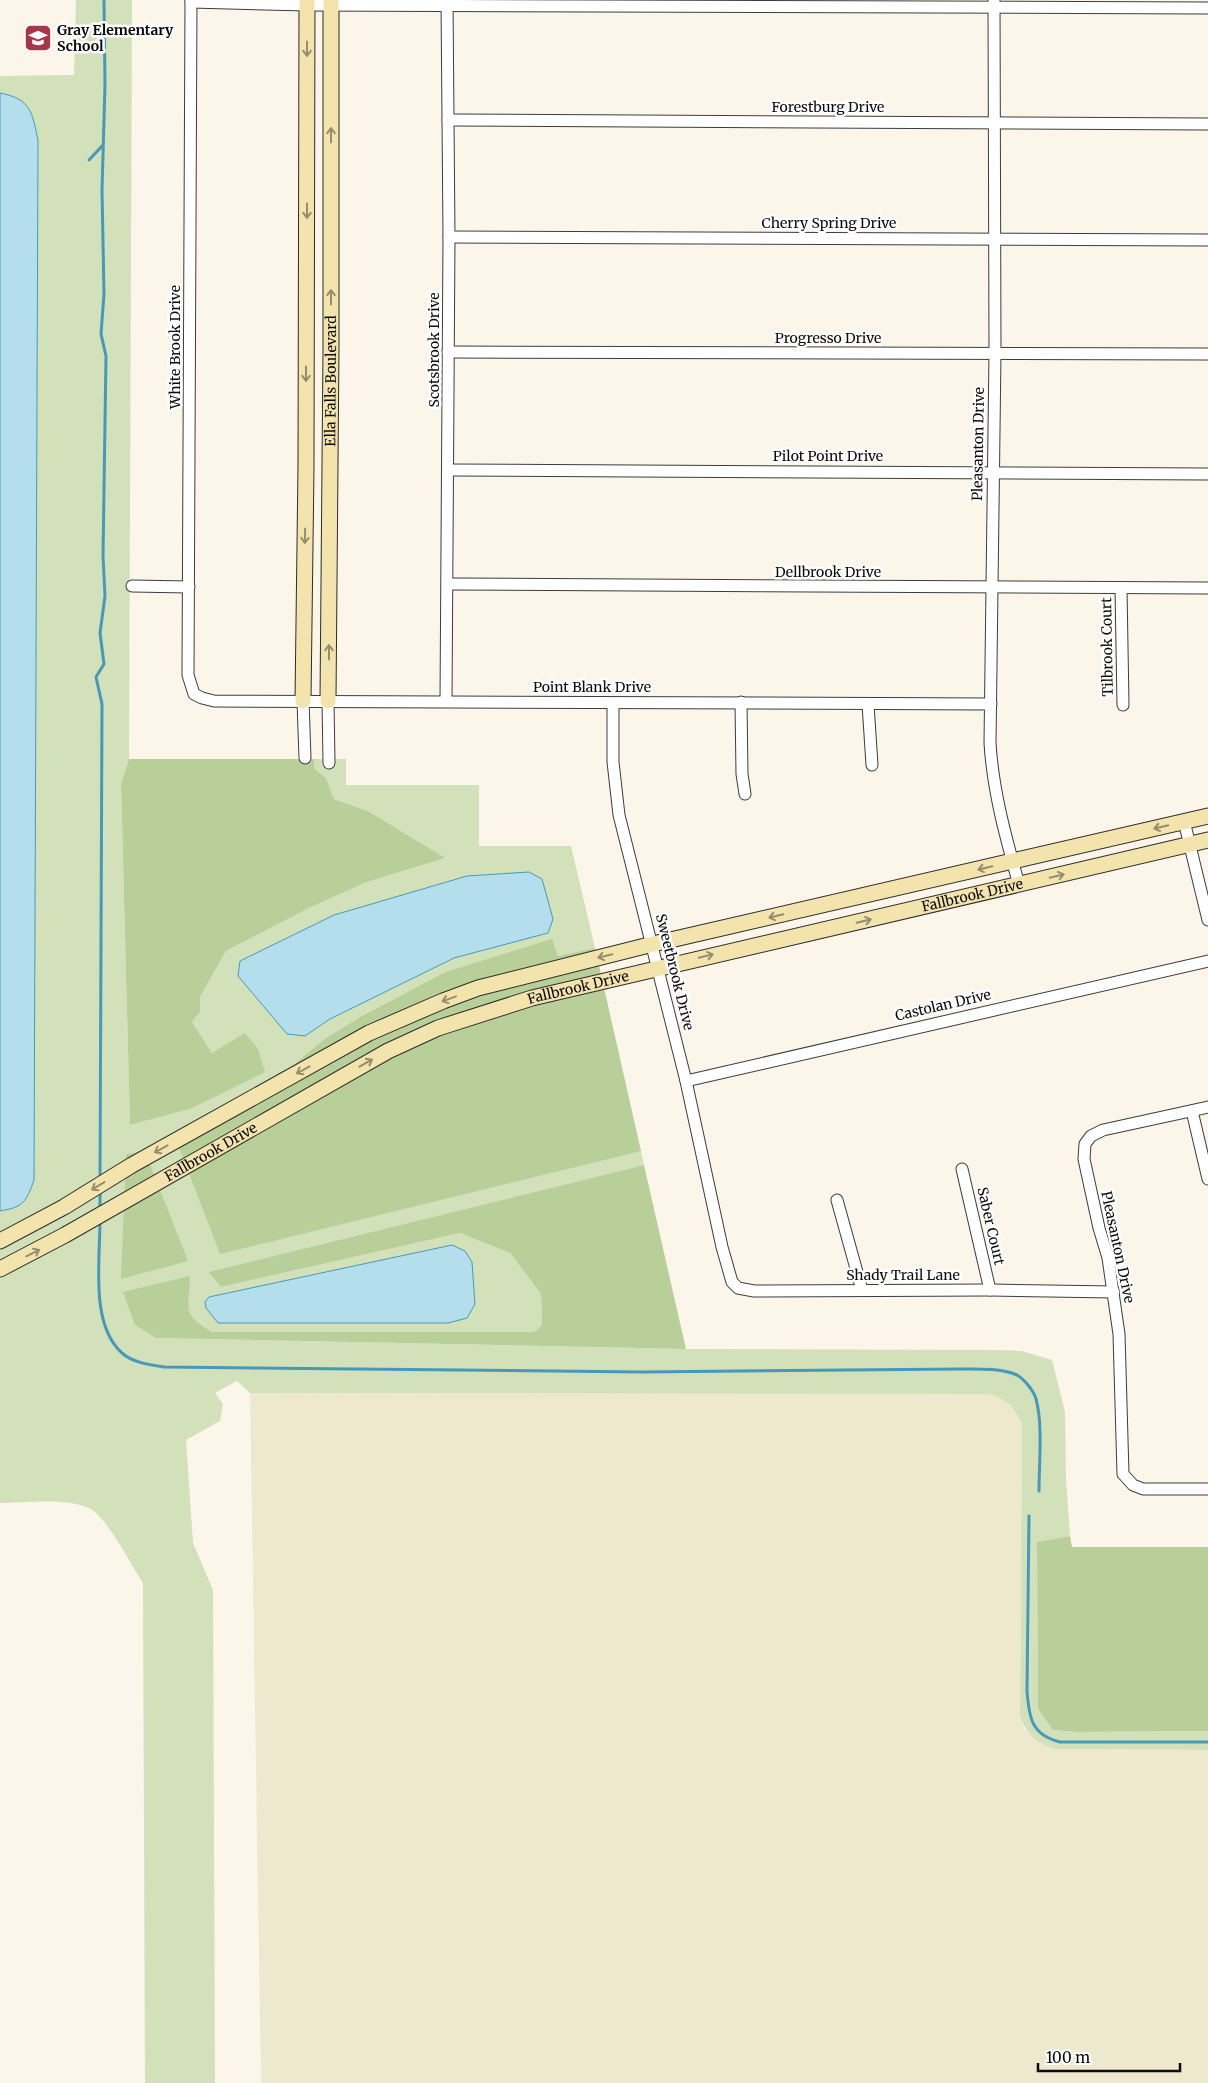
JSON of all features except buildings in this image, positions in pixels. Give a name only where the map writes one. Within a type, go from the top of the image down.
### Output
[{"type":"main road","name":"Ella Falls Boulevard","points":[[303,701],[306,467],[307,2]]},
{"type":"main road","name":"Ella Falls Boulevard","points":[[328,701],[331,3]]},
{"type":"main road","points":[[307,262],[331,263]]},
{"type":"main road","points":[[306,467],[330,468]]},
{"type":"main road","name":"Fallbrook Drive","points":[[0,1241],[64,1207],[132,1165],[369,1033],[428,1007],[478,988],[653,944],[1208,816]]},
{"type":"main road","name":"Fallbrook Drive","points":[[0,1269],[65,1235],[388,1051],[438,1028],[532,998],[658,967],[1208,840]]},
{"type":"main road","points":[[810,908],[816,932]]},
{"type":"main road","points":[[428,1007],[438,1028]]},
{"type":"main road","points":[[78,1198],[89,1221]]},
{"type":"street","points":[[191,1],[994,4],[1208,8]]},
{"type":"street","name":"White Brook Drive","points":[[191,1],[188,675],[194,694]]},
{"type":"street","name":"Scotsbrook Drive","points":[[446,700],[449,470],[447,2]]},
{"type":"street","name":"Pleasanton Drive","points":[[994,4],[995,354],[991,587],[992,770],[998,806],[1019,885]]},
{"type":"street","name":"Forestburg Drive","points":[[448,120],[1208,124]]},
{"type":"street","name":"Cherry Spring Drive","points":[[449,237],[1208,240]]},
{"type":"street","name":"Progresso Drive","points":[[448,352],[1208,354]]},
{"type":"street","name":"Pilot Point Drive","points":[[449,470],[1208,474]]},
{"type":"street","name":"Dellbrook Drive","points":[[448,584],[1208,588]]},
{"type":"street","points":[[132,586],[189,587]]},
{"type":"street","name":"Tilbrook Court","points":[[1120,588],[1123,705]]},
{"type":"street","name":"Point Blank Drive","points":[[194,694],[214,701],[446,700],[613,703],[991,704]]},
{"type":"street","name":"Ella Falls Boulevard","points":[[303,701],[305,758]]},
{"type":"street","name":"Ella Falls Boulevard","points":[[328,701],[328,763]]},
{"type":"street","points":[[741,702],[742,774],[745,794]]},
{"type":"street","name":"Sweetbrook Drive","points":[[613,703],[613,762],[619,815],[686,1081],[722,1247]]},
{"type":"street","points":[[868,704],[872,765]]},
{"type":"street","points":[[1184,821],[1208,920]]},
{"type":"street","name":"Castolan Drive","points":[[686,1081],[1208,961]]},
{"type":"street","name":"Pleasanton Drive","points":[[1208,1107],[1103,1130],[1091,1136],[1085,1144],[1084,1159],[1114,1292],[1120,1334],[1123,1474],[1134,1485],[1143,1489],[1208,1488]]},
{"type":"street","points":[[1192,1110],[1208,1179]]},
{"type":"street","name":"Saber Court","points":[[962,1169],[990,1290]]},
{"type":"street","points":[[837,1200],[862,1290]]},
{"type":"street","name":"Shady Trail Lane","points":[[722,1247],[732,1282],[738,1288],[762,1291],[990,1290],[1114,1292]]},
{"type":"shaded area","points":[[250,1393],[989,1394],[1004,1399],[1016,1410],[1022,1425],[1020,1716],[1025,1730],[1054,1749],[1208,1750],[1208,2083],[261,2083]]},
{"type":"green space","points":[[76,0],[132,0],[129,759],[121,784],[130,1125],[190,1109],[212,1053],[192,1022],[200,1012],[200,997],[226,951],[309,908],[367,882],[444,858],[368,811],[334,799],[326,778],[314,768],[314,759],[346,759],[346,785],[479,785],[479,846],[571,846],[595,948],[558,956],[552,940],[445,972],[360,1017],[326,1038],[641,1151],[644,1165],[208,1272],[221,1287],[460,1233],[510,1253],[541,1294],[542,1325],[534,1332],[212,1332],[198,1323],[188,1311],[187,1300],[190,1276],[135,1325],[157,1338],[686,1349],[995,1350],[1022,1351],[1052,1360],[1065,1412],[1066,1479],[1070,1536],[1037,1542],[1038,1709],[1053,1730],[1076,1732],[1208,1731],[1208,1750],[1054,1749],[1042,1744],[1029,1733],[1020,1716],[1022,1425],[1013,1408],[1006,1401],[995,1396],[988,1394],[250,1393],[237,1381],[215,1393],[223,1404],[220,1421],[186,1440],[193,1543],[213,1590],[215,2083],[145,2083],[143,1583],[108,1527],[95,1512],[86,1507],[63,1502],[0,1503],[0,76],[74,75]]},
{"type":"green space","points":[[129,759],[314,759],[314,768],[326,778],[334,799],[368,811],[445,858],[367,882],[309,908],[226,951],[200,997],[200,1012],[192,1022],[212,1053],[245,1033],[258,1049],[265,1072],[190,1109],[130,1125],[121,784]]},
{"type":"green space","points":[[552,939],[558,956],[595,948],[641,1151],[220,1254],[177,1142],[271,1093],[297,1062],[326,1038],[360,1017],[445,972]]},
{"type":"green space","points":[[145,1152],[188,1261],[121,1279],[126,1154]]},
{"type":"green space","points":[[644,1165],[686,1349],[156,1338],[135,1325],[123,1292],[190,1276],[189,1309],[195,1319],[212,1332],[534,1332],[542,1325],[541,1294],[510,1253],[460,1233],[221,1287],[208,1272]]},
{"type":"green space","points":[[1070,1536],[1072,1547],[1208,1547],[1208,1731],[1076,1732],[1053,1730],[1038,1709],[1037,1542]]},
{"type":"water","points":[[0,93],[24,103],[32,114],[38,140],[34,1180],[29,1194],[23,1202],[14,1208],[0,1211]]},
{"type":"water","points":[[529,872],[542,879],[553,919],[548,933],[454,958],[330,1019],[305,1036],[287,1034],[238,976],[240,961],[334,915],[467,876]]},
{"type":"water","points":[[452,1245],[465,1251],[472,1262],[475,1304],[467,1318],[448,1323],[218,1323],[206,1308],[205,1302],[209,1297]]},
{"type":"waterway","points":[[100,1180],[102,704],[96,677],[104,664],[100,633],[105,596],[103,556],[106,356],[101,334],[104,294],[102,190],[105,84],[104,0]]},
{"type":"waterway","points":[[89,160],[102,146]]},
{"type":"waterway","points":[[100,1191],[100,1210]]},
{"type":"waterway","points":[[100,1221],[99,1291],[105,1326],[112,1341],[122,1353],[142,1363],[165,1367],[642,1372],[996,1370],[1017,1375],[1023,1379],[1035,1396],[1040,1432],[1039,1491]]},
{"type":"waterway","points":[[1029,1516],[1027,1691],[1031,1717],[1037,1730],[1050,1739],[1060,1742],[1208,1742]]},
{"type":"place","name":"Gray Elementary School","points":[[38,38]]}]
